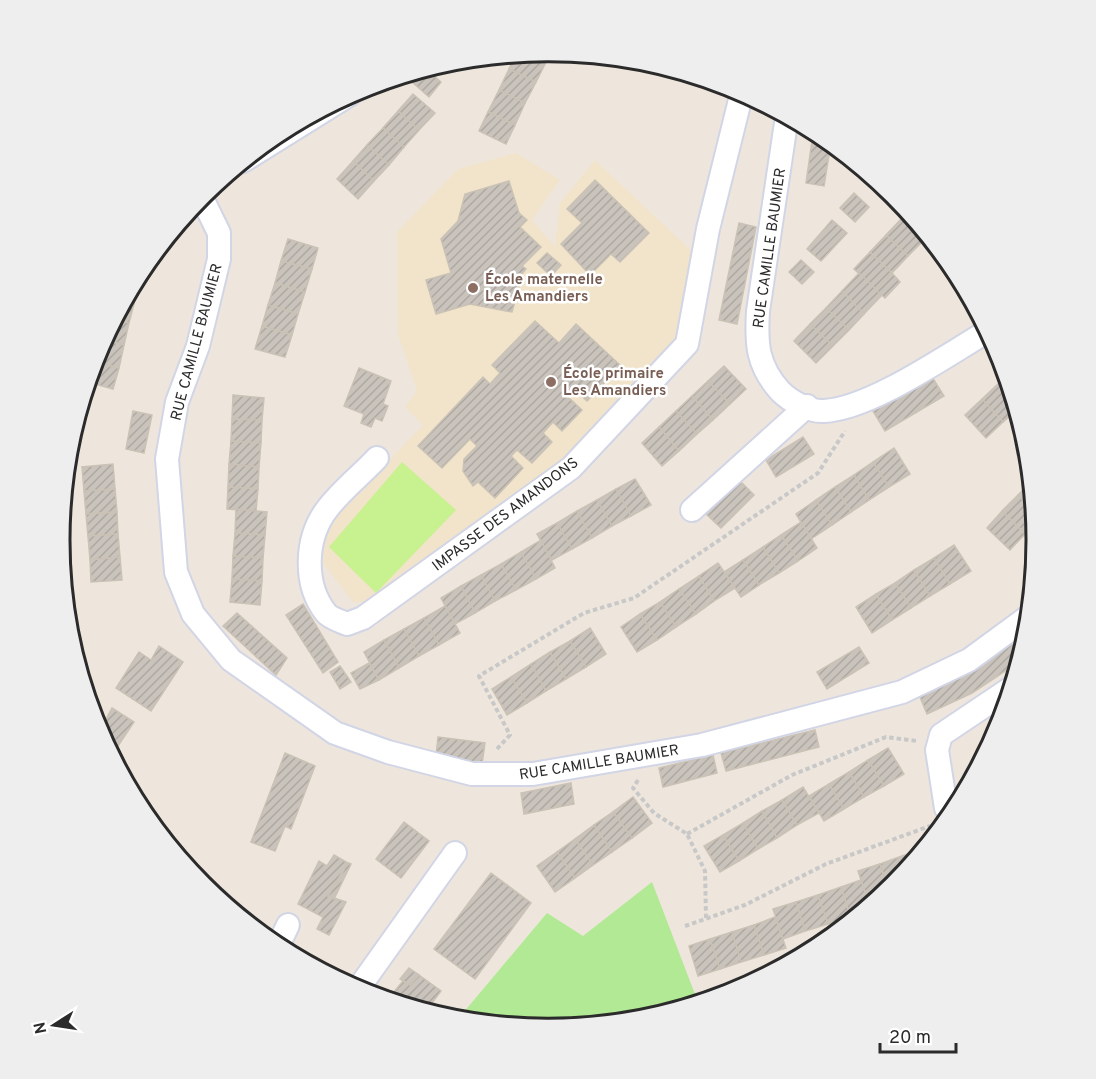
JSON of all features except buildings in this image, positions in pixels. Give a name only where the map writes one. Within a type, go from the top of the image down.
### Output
[{"type":"street","name":"IMPASSE DES AMANDONS","points":[[377,458],[327,509],[315,531],[309,567],[313,588],[327,615],[347,624],[363,618],[571,468],[687,344],[708,229],[740,102]]},
{"type":"street","name":"RUE CAMILLE BAUMIER","points":[[787,126],[758,311],[756,341],[766,375],[790,401],[823,411],[865,402],[980,335]]},
{"type":"street","name":"RUE CAMILLE BAUMIER","points":[[206,206],[219,233],[219,259],[198,346],[177,402],[167,459],[176,572],[193,614],[231,660],[335,733],[388,752],[471,774],[532,774],[702,745],[902,692],[969,660],[1018,624]]},
{"type":"street","points":[[692,510],[807,406]]},
{"type":"street","points":[[945,804],[937,750],[941,735],[1000,695]]},
{"type":"street","points":[[364,981],[455,853]]},
{"type":"street","points":[[282,937],[288,925]]},
{"type":"path","points":[[487,775],[489,759],[510,735],[479,676],[584,613],[634,598],[818,473],[843,436],[853,404]]},
{"type":"path","points":[[687,834],[792,775],[886,736],[911,738],[937,750]]},
{"type":"path","points":[[634,757],[638,782],[633,788],[654,813],[687,834],[705,871],[706,918]]},
{"type":"path","points":[[685,926],[745,905],[826,864],[929,827]]},
{"type":"shaded area","name":"École primaire Les Amandiers","points":[[516,153],[560,180],[532,220],[555,247],[560,203],[595,160],[697,256],[677,338],[561,461],[370,602],[353,602],[323,563],[326,535],[341,511],[423,425],[405,407],[417,391],[398,335],[397,232],[458,169]]},
{"type":"green space","points":[[402,462],[456,510],[376,593],[329,547]]},
{"type":"green space","points":[[652,882],[695,994],[641,1008],[579,1016],[548,1018],[466,1010],[547,913],[583,936]]},
{"type":"place","name":"École maternelle Les Amandiers","points":[[473,288]]},
{"type":"place","name":"École primaire Les Amandiers","points":[[551,382]]}]
